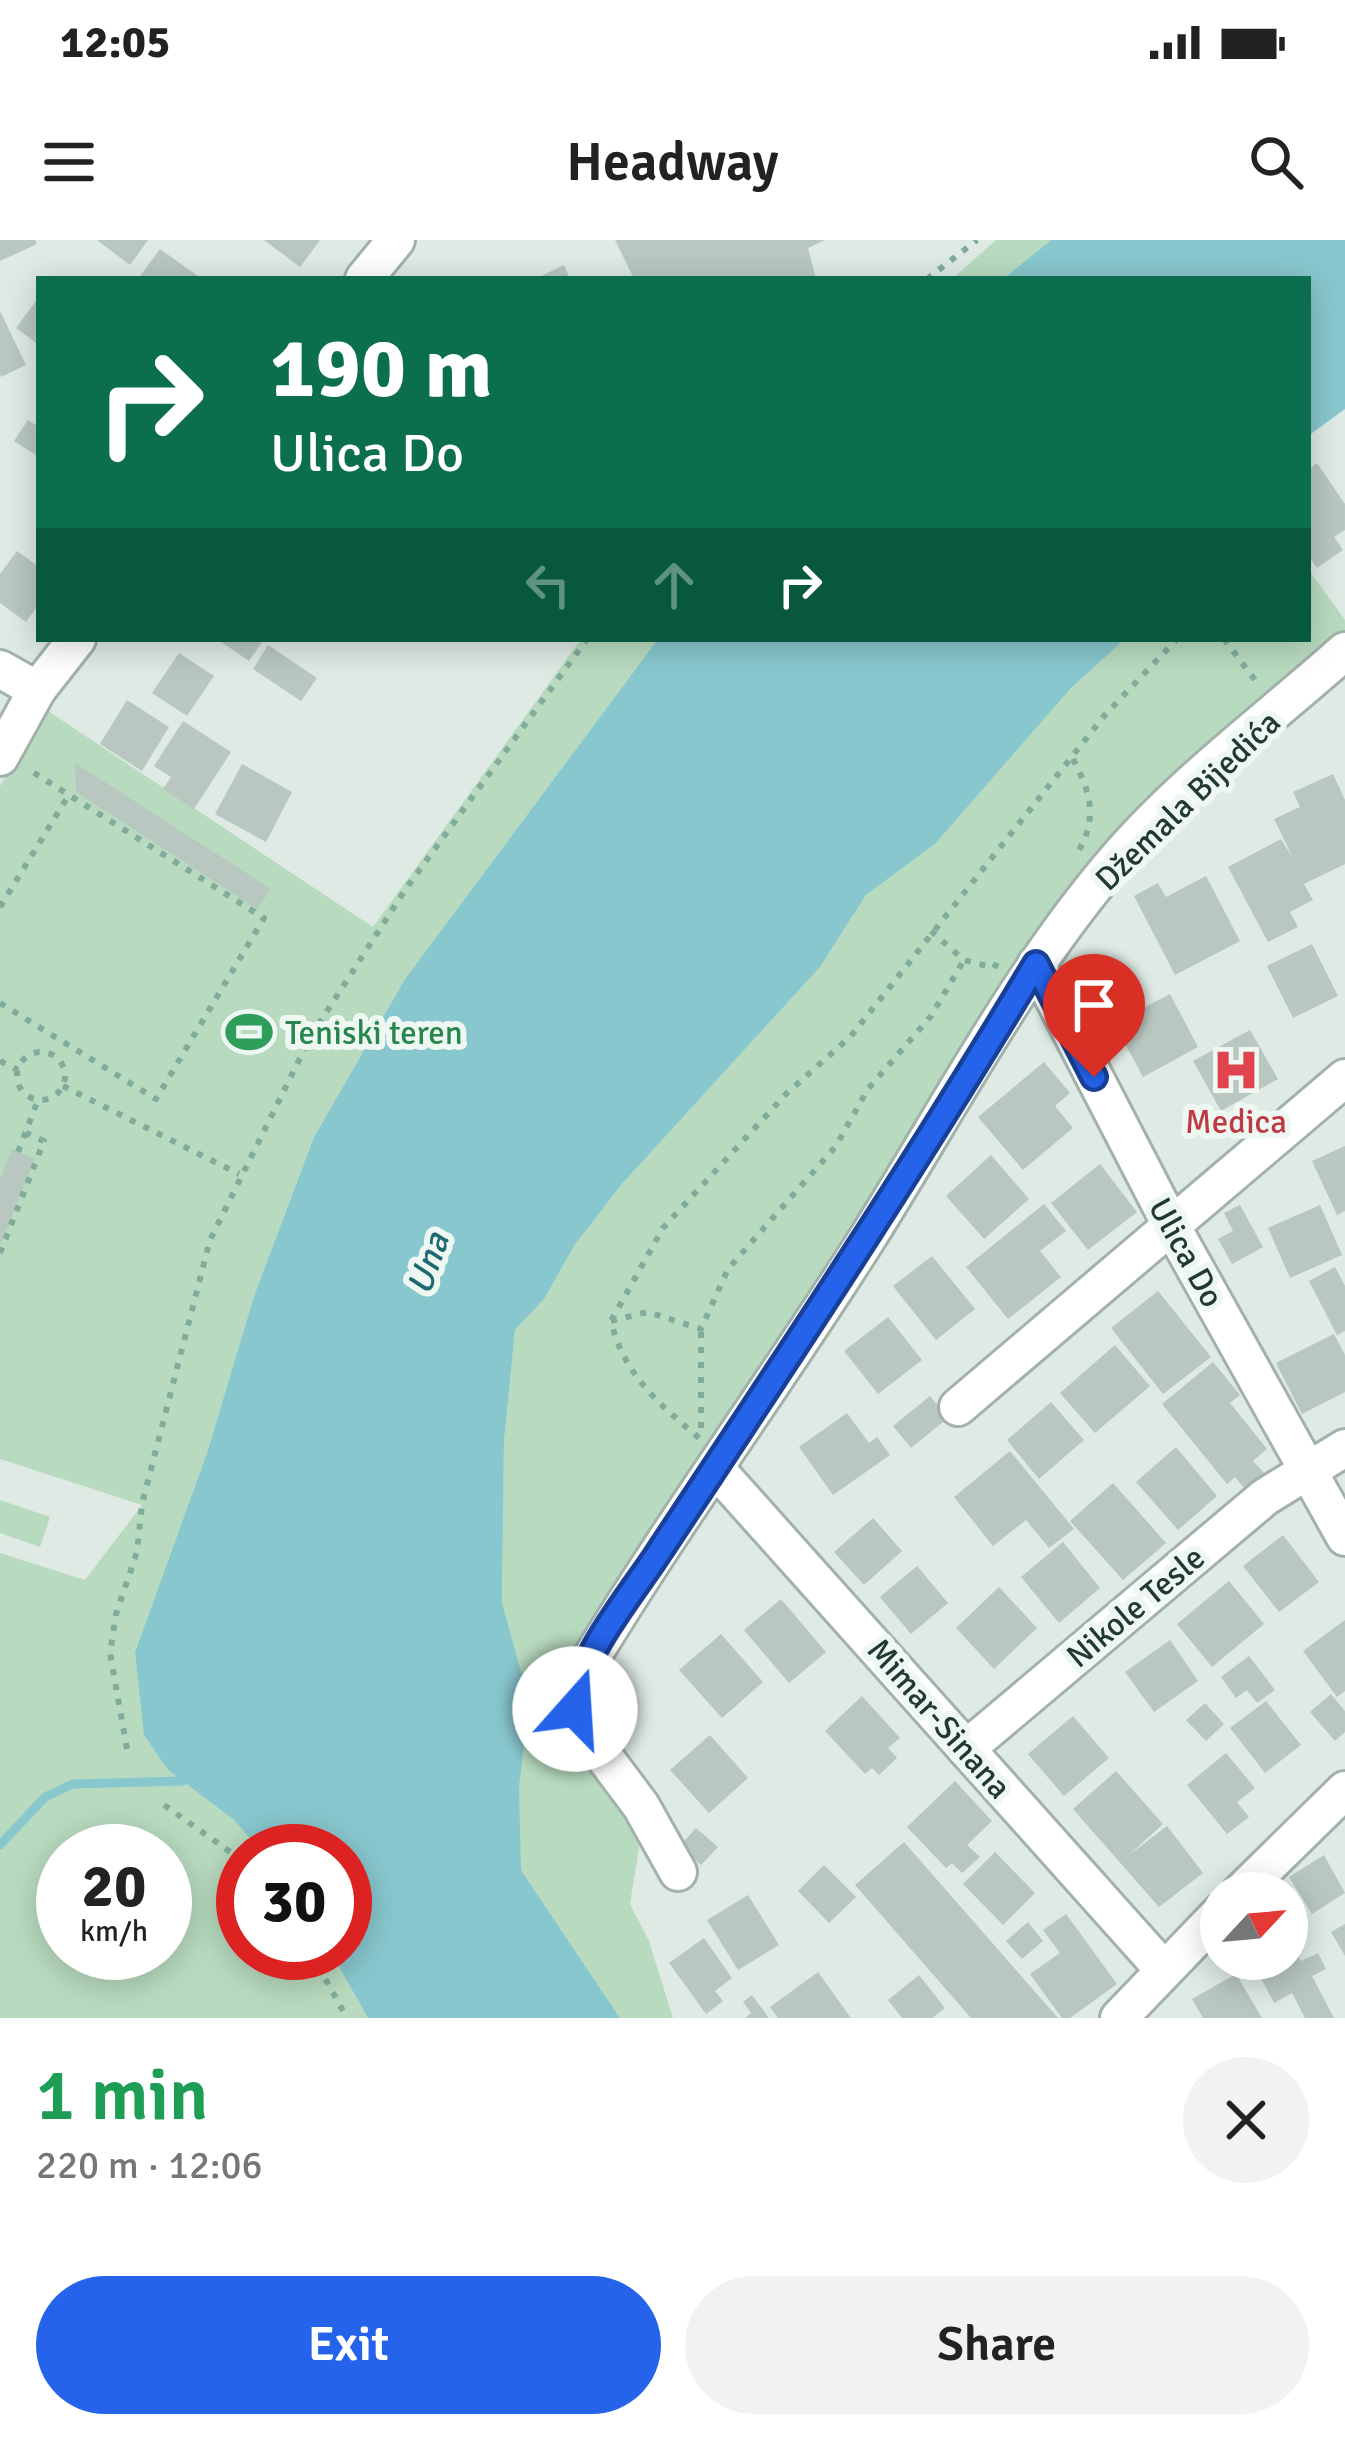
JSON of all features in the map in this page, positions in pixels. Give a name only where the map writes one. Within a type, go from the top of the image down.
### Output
[{"type":"street","points":[[1,756],[37,690],[75,642]]},
{"type":"street","name":"Džemala Bijedića","points":[[678,1872],[641,1806],[585,1731],[574,1692],[708,1454],[842,1278],[1021,957],[1120,856],[1345,651]]},
{"type":"street","points":[[0,669],[37,690]]},
{"type":"street","name":"Ulica Do","points":[[1021,957],[1345,1537]]},
{"type":"street","points":[[958,1407],[1345,1078]]},
{"type":"street","name":"Nikole Tesle","points":[[966,1749],[1264,1497],[1345,1448]]},
{"type":"street","name":"Mimar-Sinana","points":[[708,1454],[1163,1969]]},
{"type":"street","points":[[1261,1872],[1345,1790]]},
{"type":"street","points":[[1119,2018],[1200,1933]]},
{"type":"path","points":[[932,276],[977,240]]},
{"type":"path","points":[[127,1749],[110,1653],[116,1614],[137,1552],[142,1504],[210,1240],[311,1036],[405,890],[584,642]]},
{"type":"path","points":[[708,1454],[651,1397],[620,1357],[611,1322],[663,1228],[786,1094],[851,1036],[1104,716],[1174,642]]},
{"type":"path","points":[[1226,642],[1277,712]]},
{"type":"path","points":[[0,1003],[156,1100],[264,918],[70,793],[1,756]]},
{"type":"path","points":[[1070,861],[1092,821],[1089,788],[1073,759]]},
{"type":"path","points":[[0,908],[70,793]]},
{"type":"path","points":[[931,932],[964,960],[994,968],[1021,957]]},
{"type":"path","points":[[708,1454],[701,1329],[728,1269],[759,1227],[836,1146],[868,1089],[931,1016],[964,960]]},
{"type":"path","points":[[49,1053],[56,1038]]},
{"type":"path","points":[[49,1053],[61,1063],[63,1085],[53,1097],[38,1100],[19,1086],[18,1070],[26,1057],[49,1053]]},
{"type":"path","points":[[0,1061],[18,1070]]},
{"type":"path","points":[[63,1085],[239,1174]]},
{"type":"path","points":[[18,1152],[38,1100]]},
{"type":"path","points":[[0,1253],[44,1141],[26,1133]]},
{"type":"path","points":[[611,1322],[648,1312],[701,1329]]},
{"type":"path","points":[[164,1805],[216,1842]]},
{"type":"path","points":[[326,1980],[347,2018]]},
{"type":"green space","points":[[996,240],[1051,240],[1007,276],[955,276]]},
{"type":"green space","points":[[1311,573],[1345,620],[1345,651],[1120,855],[574,1692],[645,1810],[630,1904],[649,1941],[673,2018],[620,2018],[521,1870],[502,1603],[504,1441],[515,1330],[544,1299],[574,1246],[622,1184],[820,967],[866,895],[935,844],[1071,687],[1122,642],[1311,642]]},
{"type":"green space","points":[[579,642],[656,642],[405,979],[314,1137],[254,1296],[207,1453],[135,1652],[145,1735],[168,1770],[237,1824],[216,1824],[216,1980],[346,1980],[368,2018],[0,2018],[0,1553],[85,1580],[142,1505],[0,1459],[0,786],[48,711],[373,927]]},
{"type":"green space","points":[[0,1500],[50,1517],[40,1547],[0,1533]]},
{"type":"water","points":[[1051,240],[1345,240],[1345,409],[1311,434],[1311,276],[1007,276]]},
{"type":"water","name":"Una","points":[[656,642],[1122,642],[1071,688],[935,844],[866,895],[820,967],[622,1184],[574,1246],[544,1299],[515,1330],[504,1441],[502,1603],[529,1701],[519,1787],[521,1870],[620,2018],[368,2018],[346,1980],[372,1980],[372,1824],[237,1824],[168,1770],[144,1735],[135,1652],[207,1453],[254,1296],[314,1137],[405,979]]},
{"type":"building","points":[[0,240],[35,240],[37,244],[0,261]]},
{"type":"building","points":[[97,240],[148,240],[130,265]]},
{"type":"building","points":[[264,240],[320,240],[300,267]]},
{"type":"building","points":[[615,240],[825,240],[808,248],[815,276],[633,276]]},
{"type":"building","points":[[160,249],[198,276],[140,276]]},
{"type":"building","points":[[564,265],[569,276],[541,276]]},
{"type":"building","points":[[36,301],[36,343],[16,328]]},
{"type":"building","points":[[0,311],[26,365],[1,377],[0,374]]},
{"type":"building","points":[[28,420],[36,425],[36,455],[14,441]]},
{"type":"building","points":[[1317,463],[1345,504],[1345,530],[1334,537],[1343,550],[1317,568],[1311,559],[1311,468]]},
{"type":"building","points":[[17,551],[36,565],[36,608],[26,622],[0,603],[0,574]]},
{"type":"building","points":[[221,642],[262,642],[249,661]]},
{"type":"building","points":[[268,645],[317,678],[301,701],[253,669]]},
{"type":"building","points":[[179,653],[214,676],[187,716],[152,693]]},
{"type":"building","points":[[127,700],[169,727],[142,771],[100,744]]},
{"type":"building","points":[[183,721],[231,752],[194,809],[163,789],[171,777],[154,766]]},
{"type":"building","points":[[75,763],[271,889],[257,909],[76,792]]},
{"type":"building","points":[[242,764],[292,792],[266,842],[215,814]]},
{"type":"building","points":[[1333,774],[1345,800],[1345,864],[1304,884],[1313,900],[1290,912],[1298,927],[1268,942],[1228,867],[1281,839],[1294,860],[1274,819],[1300,807],[1293,792]]},
{"type":"building","points":[[1206,876],[1240,941],[1175,975],[1134,896],[1158,883],[1166,897]]},
{"type":"building","points":[[1312,944],[1338,996],[1293,1018],[1267,966]]},
{"type":"building","points":[[1170,994],[1198,1047],[1143,1077],[1114,1023]]},
{"type":"building","name":"Medica","points":[[1250,1030],[1278,1079],[1221,1111],[1193,1061]]},
{"type":"building","points":[[1044,1062],[1070,1093],[1055,1106],[1073,1128],[1023,1170],[978,1117]]},
{"type":"building","points":[[1345,1146],[1345,1211],[1337,1215],[1312,1161]]},
{"type":"building","points":[[12,1149],[35,1159],[0,1245],[0,1180]]},
{"type":"building","points":[[991,1155],[1029,1199],[984,1239],[946,1196]]},
{"type":"building","points":[[1100,1164],[1137,1212],[1088,1250],[1051,1203]]},
{"type":"building","points":[[1044,1204],[1066,1231],[1040,1251],[1061,1277],[1008,1319],[966,1267]]},
{"type":"building","points":[[1240,1205],[1263,1247],[1232,1264],[1218,1239],[1233,1231],[1224,1213]]},
{"type":"building","points":[[1320,1205],[1342,1255],[1290,1278],[1268,1228]]},
{"type":"building","points":[[932,1256],[975,1309],[936,1340],[893,1286]]},
{"type":"building","points":[[1335,1267],[1345,1286],[1345,1331],[1337,1335],[1309,1281]]},
{"type":"building","points":[[1158,1291],[1211,1357],[1163,1394],[1111,1328]]},
{"type":"building","points":[[888,1317],[922,1360],[878,1394],[844,1351]]},
{"type":"building","points":[[1334,1334],[1345,1355],[1345,1392],[1302,1414],[1276,1363]]},
{"type":"building","points":[[1115,1345],[1150,1386],[1095,1433],[1060,1393]]},
{"type":"building","points":[[1213,1362],[1240,1395],[1230,1403],[1267,1449],[1253,1461],[1264,1473],[1245,1489],[1235,1477],[1227,1484],[1162,1404]]},
{"type":"building","points":[[930,1396],[948,1418],[911,1448],[893,1426]]},
{"type":"building","points":[[1051,1402],[1084,1440],[1039,1479],[1007,1440]]},
{"type":"building","points":[[847,1413],[869,1443],[877,1437],[890,1455],[833,1495],[799,1447]]},
{"type":"building","points":[[1176,1447],[1217,1496],[1178,1530],[1136,1482]]},
{"type":"building","points":[[1010,1451],[1074,1529],[1049,1548],[1026,1520],[993,1546],[954,1497]]},
{"type":"building","points":[[1113,1483],[1166,1543],[1123,1580],[1070,1521]]},
{"type":"building","points":[[873,1518],[902,1551],[864,1585],[834,1552]]},
{"type":"building","points":[[1283,1535],[1319,1582],[1279,1612],[1243,1566]]},
{"type":"building","points":[[1063,1542],[1100,1588],[1059,1623],[1021,1577]]},
{"type":"building","points":[[917,1566],[948,1603],[911,1634],[880,1597]]},
{"type":"building","points":[[1229,1581],[1264,1624],[1212,1667],[1177,1624]]},
{"type":"building","points":[[999,1587],[1037,1628],[994,1669],[956,1628]]},
{"type":"building","points":[[781,1599],[826,1652],[789,1683],[744,1630]]},
{"type":"building","points":[[1345,1620],[1345,1691],[1337,1697],[1303,1651]]},
{"type":"building","points":[[721,1634],[763,1682],[722,1718],[679,1670]]},
{"type":"building","points":[[1170,1640],[1198,1681],[1154,1712],[1125,1672]]},
{"type":"building","points":[[1249,1656],[1275,1690],[1257,1703],[1247,1690],[1236,1698],[1221,1677]]},
{"type":"building","points":[[1331,1694],[1345,1711],[1345,1732],[1335,1741],[1310,1712]]},
{"type":"building","points":[[862,1696],[900,1738],[888,1748],[897,1758],[879,1775],[872,1768],[865,1774],[825,1731]]},
{"type":"building","points":[[1266,1701],[1301,1745],[1265,1773],[1230,1728]]},
{"type":"building","points":[[1205,1703],[1224,1724],[1206,1741],[1186,1720]]},
{"type":"building","points":[[1073,1716],[1109,1758],[1064,1796],[1028,1754]]},
{"type":"building","points":[[710,1735],[748,1778],[709,1813],[670,1770]]},
{"type":"building","points":[[1226,1753],[1255,1788],[1237,1802],[1249,1817],[1227,1834],[1187,1785]]},
{"type":"building","points":[[1116,1771],[1163,1824],[1129,1855],[1167,1826],[1202,1872],[1159,1907],[1073,1809]]},
{"type":"building","points":[[955,1781],[992,1821],[967,1845],[980,1857],[962,1873],[952,1863],[946,1868],[907,1827]]},
{"type":"building","points":[[696,1828],[718,1847],[701,1865],[680,1846]]},
{"type":"building","points":[[904,1842],[1058,2018],[971,2018],[855,1885]]},
{"type":"building","points":[[995,1852],[1035,1893],[1003,1925],[963,1884]]},
{"type":"building","points":[[1324,1855],[1345,1893],[1312,1914],[1308,1872],[1297,1872]]},
{"type":"building","points":[[824,1865],[856,1897],[829,1923],[798,1891]]},
{"type":"building","points":[[748,1895],[779,1945],[738,1970],[707,1920]]},
{"type":"building","points":[[1066,1914],[1117,1984],[1070,2018],[1062,2018],[1030,1974],[1060,1953],[1043,1930]]},
{"type":"building","points":[[1028,1922],[1043,1941],[1022,1959],[1006,1941]]},
{"type":"building","points":[[1345,1924],[1345,1956],[1331,1932]]},
{"type":"building","points":[[704,1938],[732,1978],[715,1991],[723,2001],[706,2014],[669,1963]]},
{"type":"building","points":[[1318,1953],[1326,1969],[1312,1976],[1334,2018],[1305,2018],[1292,1993],[1274,2003],[1262,1980],[1308,1980],[1308,1958]]},
{"type":"building","points":[[818,1972],[851,2018],[778,2018],[770,2007]]},
{"type":"building","points":[[919,1975],[945,2008],[932,2018],[902,2018],[888,2000]]},
{"type":"building","points":[[1225,1980],[1240,1980],[1262,2018],[1203,2018],[1192,1999]]},
{"type":"building","points":[[752,1995],[769,2018],[745,2018],[751,2013],[743,2002]]},
{"type":"waterway","points":[[0,1845],[45,1797],[73,1784],[183,1781]]},
{"type":"place","name":"Teniski teren","points":[[249,1032]]},
{"type":"place","name":"Medica","points":[[1236,1070]]},
{"type":"route","points":[[575,1709],[574,1692],[584,1670],[621,1609],[830,1297],[1036,964],[1094,1077]]}]
